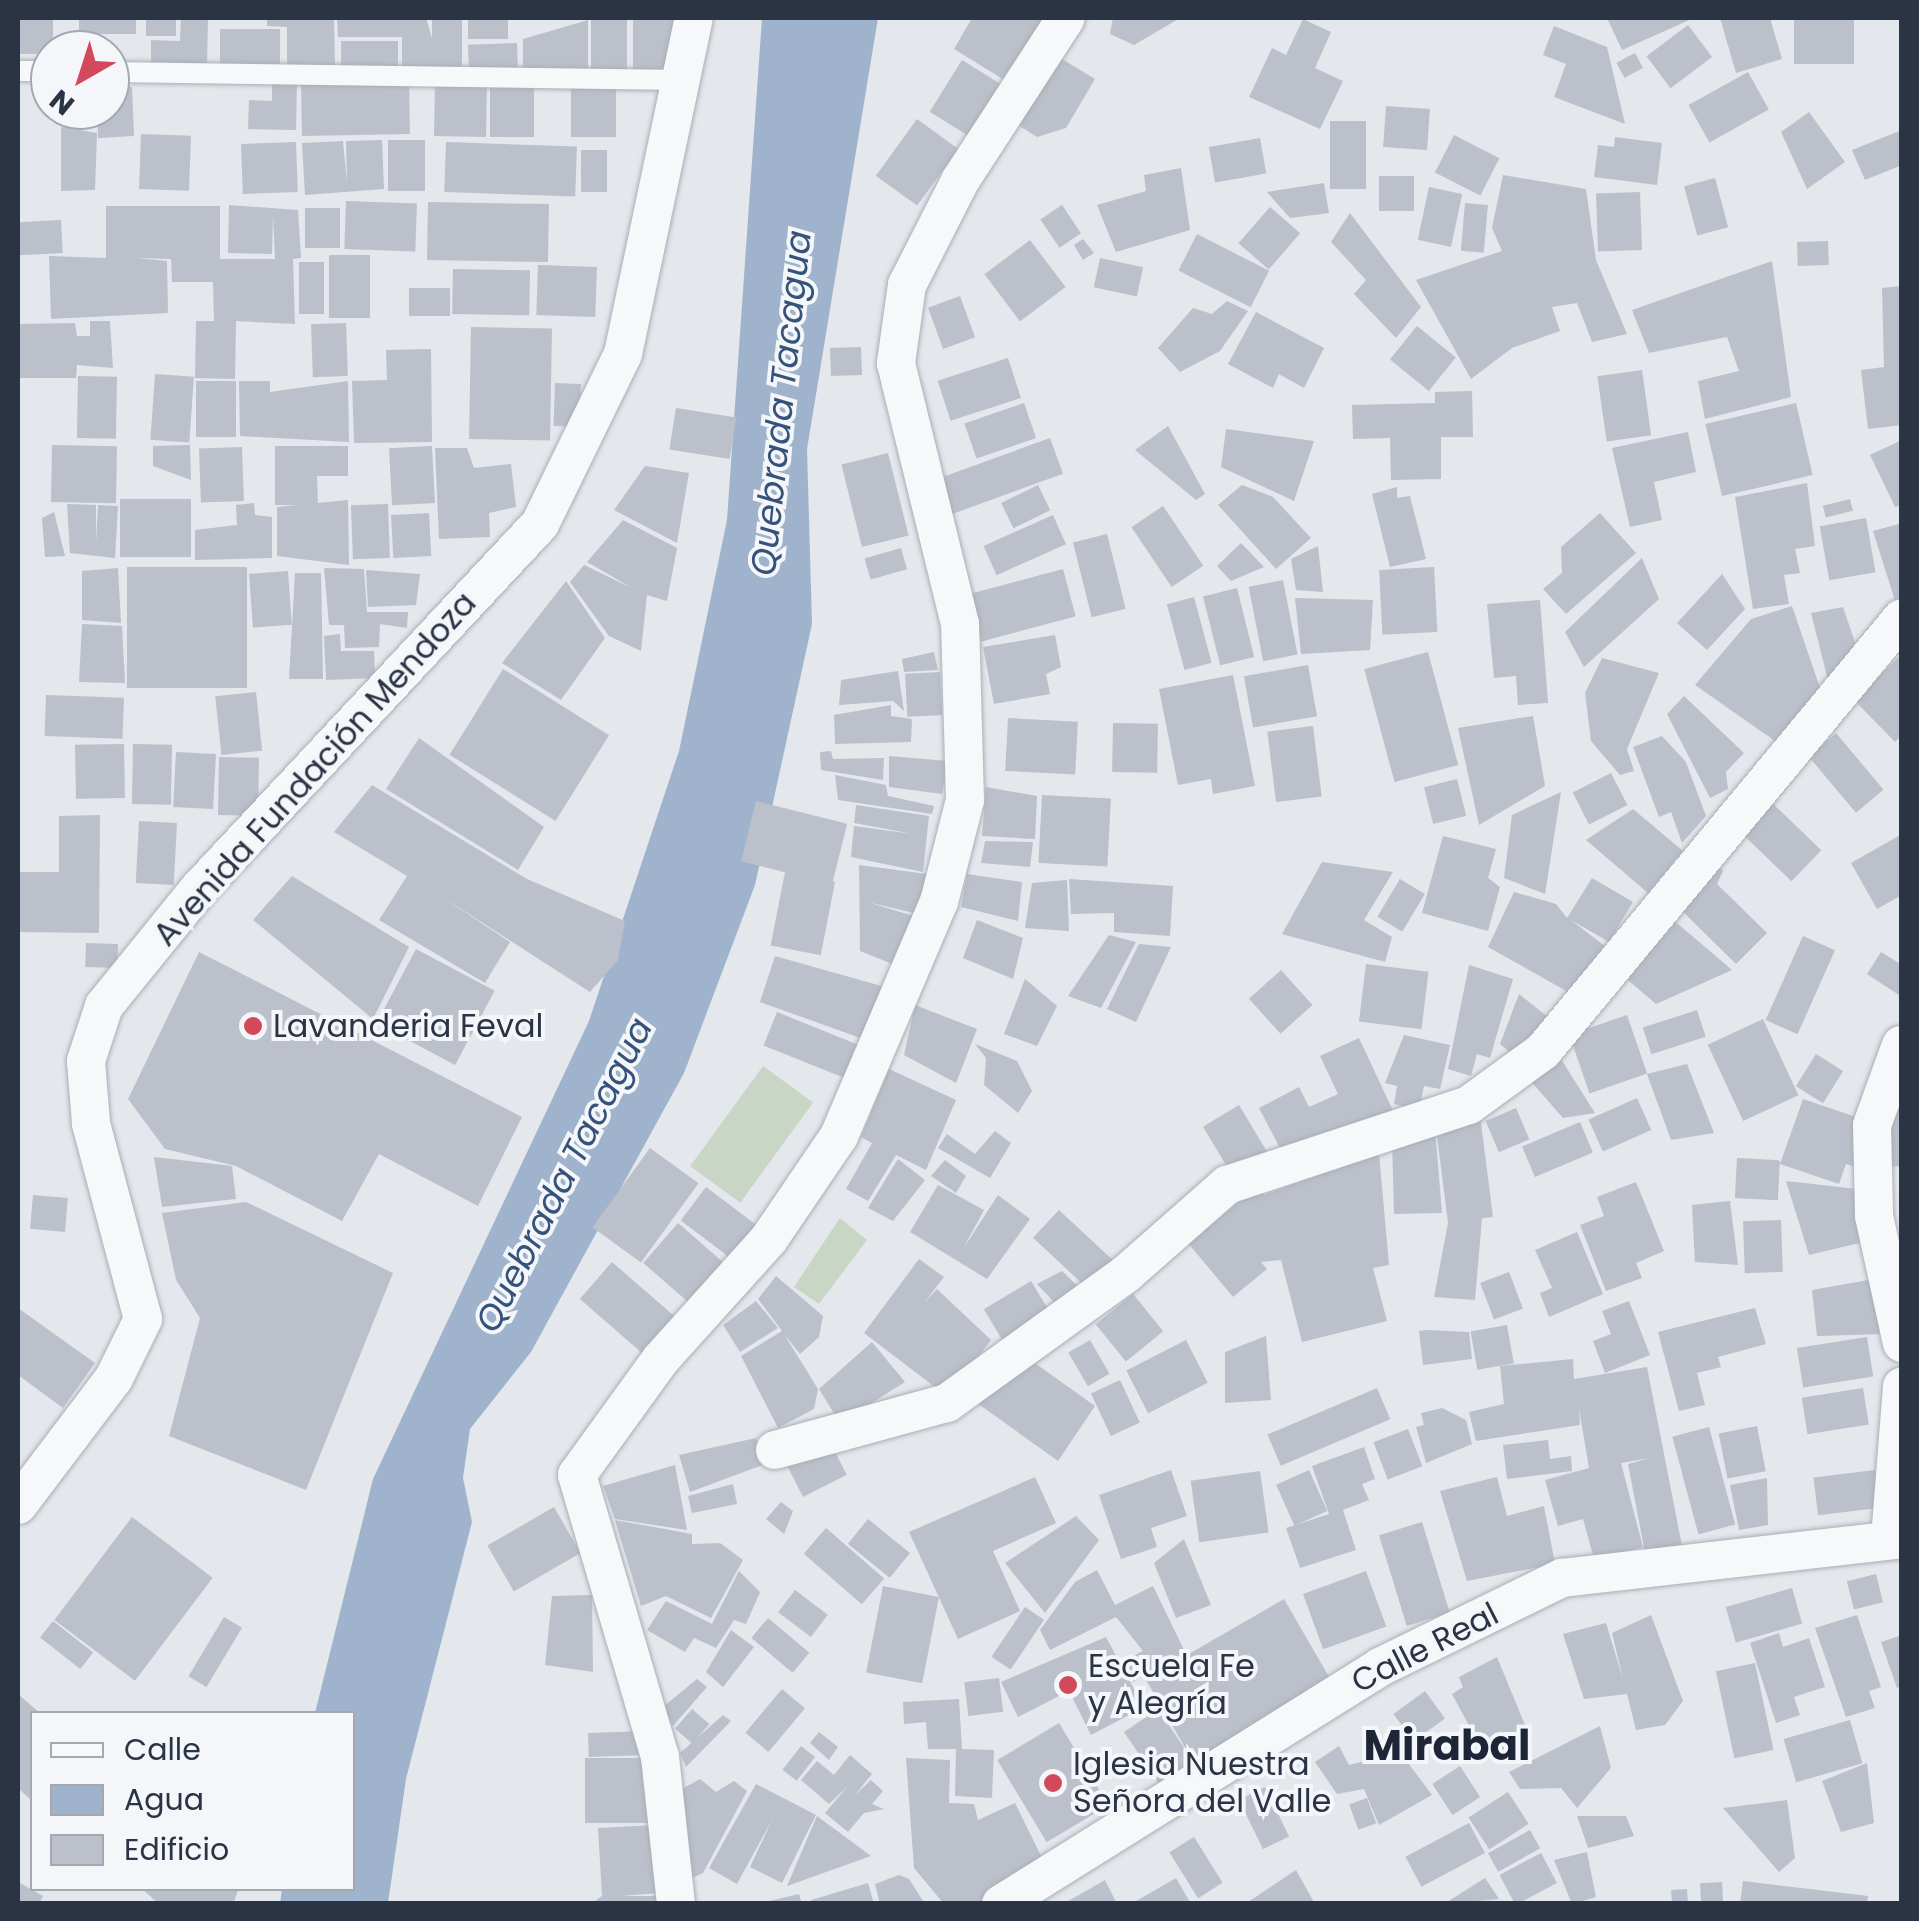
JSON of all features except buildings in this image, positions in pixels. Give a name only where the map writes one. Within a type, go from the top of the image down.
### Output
[{"type":"street","name":"Avenida Fundación Mendoza","points":[[18,1504],[114,1378],[143,1320],[92,1123],[86,1061],[104,1006],[198,891],[540,524],[623,354],[694,18]]},
{"type":"street","points":[[676,1904],[660,1757],[577,1475],[661,1359],[769,1239],[838,1136],[939,902],[964,800],[960,624],[896,362],[906,285],[960,181],[1066,18]]},
{"type":"street","points":[[775,1450],[947,1403],[1111,1286],[1227,1184],[1469,1105],[1528,1062],[1902,618]]},
{"type":"street","points":[[1900,1045],[1872,1124],[1874,1216],[1902,1343]]},
{"type":"street","points":[[1896,1539],[1902,1386]]},
{"type":"street","name":"Calle Real","points":[[1001,1904],[1380,1667],[1562,1578],[1896,1539]]},
{"type":"lane","points":[[130,72],[682,80]]},
{"type":"green space","points":[[763,1066],[813,1102],[740,1203],[690,1166]]},
{"type":"green space","points":[[840,1218],[867,1240],[819,1304],[794,1287]]},
{"type":"water","name":"Quebrada Tacagua","points":[[762,18],[878,18],[807,449],[812,624],[755,885],[684,1073],[531,1352],[470,1429],[463,1478],[472,1522],[406,1779],[388,1903],[280,1904],[282,1891],[355,1891],[355,1711],[315,1711],[373,1479],[589,1021],[679,751],[727,520]]},
{"type":"place","name":"Lavanderia Feval","points":[[253,1026]]},
{"type":"place","name":"Escuela Fe y Alegría","points":[[1068,1685]]},
{"type":"place","name":"Iglesia Nuestra Señora del Valle","points":[[1053,1783]]},
{"type":"district","name":"Mirabal","points":[[1447,1746]]}]
